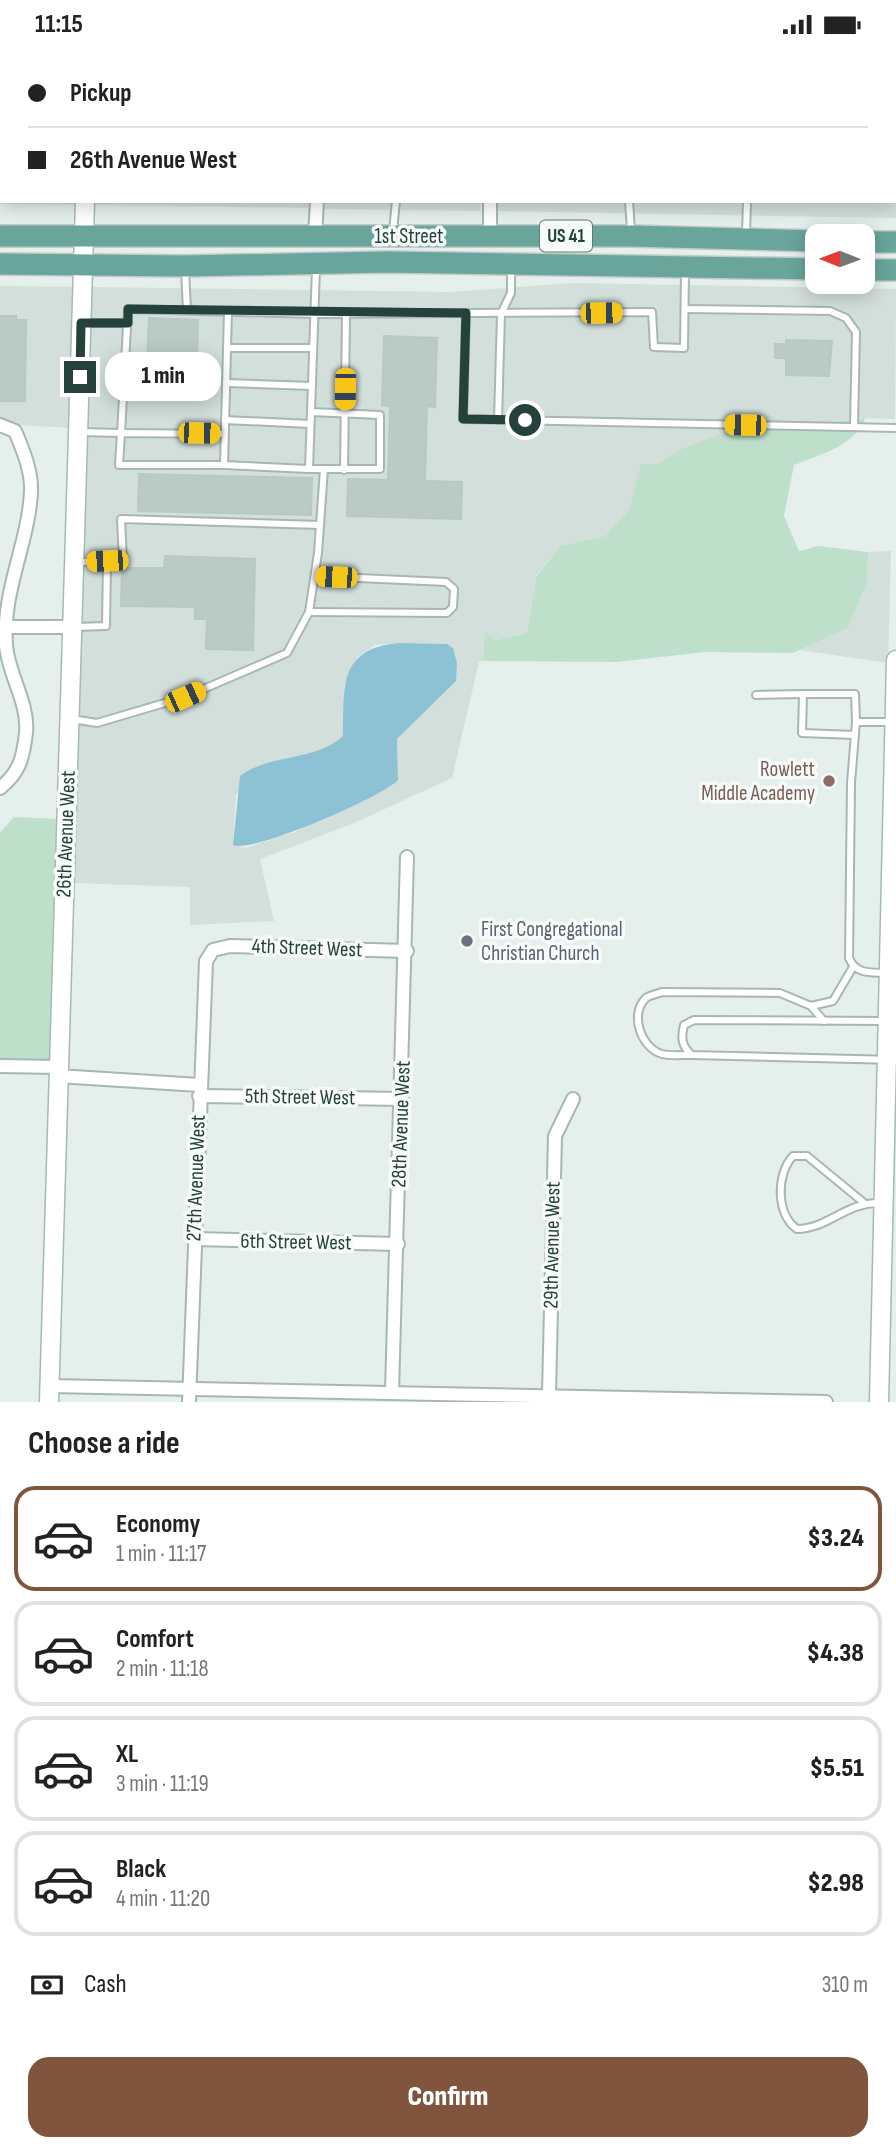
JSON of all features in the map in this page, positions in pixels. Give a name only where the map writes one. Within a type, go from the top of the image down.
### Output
[{"type":"main road","name":"1st Street","points":[[0,236],[631,236],[805,241]]},
{"type":"main road","points":[[317,263],[354,250],[479,248],[487,243],[489,236]]},
{"type":"main road","points":[[511,264],[518,253],[526,251],[658,252],[706,239]]},
{"type":"main road","points":[[875,242],[896,242]]},
{"type":"main road","name":"1st Street","points":[[0,264],[511,264],[805,269]]},
{"type":"main road","points":[[875,270],[896,270]]},
{"type":"street","name":"26th Avenue West","points":[[49,1394],[85,203]]},
{"type":"street","points":[[314,236],[317,203]]},
{"type":"street","points":[[489,236],[490,203]]},
{"type":"street","points":[[0,425],[15,431],[26,458],[31,491],[3,627],[27,729],[23,761],[16,776],[0,788]]},
{"type":"street","points":[[3,627],[73,627]]},
{"type":"street","points":[[879,1402],[883,1203],[891,1060],[887,1021],[896,660]]},
{"type":"street","name":"28th Avenue West","points":[[392,1392],[407,951],[407,857]]},
{"type":"street","name":"4th Street West","points":[[209,955],[230,946],[407,951]]},
{"type":"street","name":"27th Avenue West","points":[[190,1395],[203,974],[209,955]]},
{"type":"street","name":"5th Street West","points":[[0,1066],[199,1091],[402,1098]]},
{"type":"street","name":"29th Avenue West","points":[[549,1394],[555,1136],[573,1099]]},
{"type":"street","name":"6th Street West","points":[[194,1239],[398,1244]]},
{"type":"street","points":[[49,1394],[392,1392],[826,1402]]},
{"type":"lane","points":[[392,236],[396,203]]},
{"type":"lane","points":[[629,203],[631,236]]},
{"type":"lane","points":[[746,240],[747,203]]},
{"type":"lane","points":[[309,469],[317,263]]},
{"type":"lane","points":[[498,420],[501,314],[511,292],[511,264]]},
{"type":"lane","points":[[185,266],[187,310]]},
{"type":"lane","points":[[311,412],[380,415],[380,469],[119,465],[128,309],[314,314],[652,312],[654,347],[684,348],[685,267]]},
{"type":"lane","points":[[685,309],[830,311],[846,318],[856,332],[854,427]]},
{"type":"lane","points":[[224,465],[228,311]]},
{"type":"lane","points":[[466,313],[463,419],[896,428]]},
{"type":"lane","points":[[344,470],[346,314]]},
{"type":"lane","points":[[81,323],[128,323]]},
{"type":"lane","points":[[227,348],[313,348]]},
{"type":"lane","points":[[226,383],[312,386]]},
{"type":"lane","points":[[225,420],[310,424]]},
{"type":"lane","points":[[78,432],[224,434]]},
{"type":"lane","points":[[70,719],[97,723],[185,697],[287,653],[309,612],[315,576],[324,469]]},
{"type":"lane","points":[[75,562],[122,561],[121,520],[320,525]]},
{"type":"lane","points":[[73,627],[106,626],[107,561]]},
{"type":"lane","points":[[309,612],[447,613],[453,607],[454,589],[446,582],[315,576]]},
{"type":"lane","points":[[803,694],[802,733],[855,735]]},
{"type":"lane","points":[[756,695],[855,694],[848,947],[853,967],[833,1001],[811,1006]]},
{"type":"lane","points":[[856,722],[894,722]]},
{"type":"lane","points":[[853,967],[864,972],[888,973]]},
{"type":"lane","points":[[824,1021],[811,1006],[779,993],[662,992],[647,997],[641,1006],[639,1020],[644,1041],[661,1054],[891,1060]]},
{"type":"lane","points":[[692,1055],[685,1049],[681,1037],[684,1025],[694,1020],[887,1021]]},
{"type":"lane","points":[[863,1202],[807,1156],[793,1156],[787,1163],[782,1178],[782,1204],[785,1216],[797,1229],[812,1227],[863,1202],[883,1203]]},
{"type":"shaded area","points":[[80,203],[80,205],[0,204]]},
{"type":"shaded area","points":[[95,203],[309,203],[308,208]]},
{"type":"shaded area","points":[[324,203],[481,203],[480,211],[324,209]]},
{"type":"shaded area","points":[[496,203],[896,203],[896,218],[496,211]]},
{"type":"shaded area","points":[[574,283],[805,287],[805,294],[875,294],[875,289],[896,289],[895,419],[865,418],[791,428],[679,450],[657,464],[641,465],[629,510],[605,536],[560,546],[536,576],[527,633],[496,640],[485,633],[483,661],[479,662],[452,778],[354,823],[260,859],[274,921],[190,925],[190,887],[72,883],[92,287],[450,292]],"holes":[[[447,644],[453,648],[456,681],[397,739],[398,780],[295,832],[245,848],[233,845],[236,794],[330,748],[343,736],[344,686],[357,657],[375,645]]]},
{"type":"shaded area","points":[[0,286],[76,287],[71,428],[19,425],[0,418]]},
{"type":"shaded area","points":[[891,551],[888,663],[800,650],[848,628],[867,582],[868,552]]},
{"type":"green space","points":[[769,415],[791,428],[865,418],[861,427],[846,442],[794,465],[784,516],[799,551],[818,546],[868,552],[867,582],[848,628],[793,653],[705,652],[616,662],[483,661],[485,632],[496,640],[527,633],[536,577],[560,546],[605,536],[629,510],[641,464],[657,464],[679,450]]},
{"type":"green space","points":[[14,817],[59,819],[51,1060],[0,1059],[0,833]]},
{"type":"water","points":[[398,643],[447,644],[453,648],[457,663],[456,681],[397,739],[398,780],[368,799],[317,822],[265,841],[233,845],[240,776],[265,764],[319,750],[343,736],[345,687],[354,662],[364,653]]},
{"type":"building","points":[[0,316],[16,316],[16,320],[26,320],[25,401],[0,401]]},
{"type":"building","points":[[149,318],[198,320],[196,397],[167,396],[168,360],[147,360]]},
{"type":"building","points":[[384,336],[437,338],[435,407],[427,406],[425,481],[462,482],[461,519],[347,516],[348,479],[388,480],[390,406],[382,405]]},
{"type":"building","points":[[786,340],[832,341],[829,376],[786,375],[786,358],[775,358],[775,344],[786,344]]},
{"type":"building","points":[[139,474],[312,478],[311,515],[138,511]]},
{"type":"building","points":[[165,556],[255,559],[253,650],[206,649],[207,619],[195,619],[195,607],[121,606],[122,568],[164,568]]},
{"type":"place","name":"Rowlett Middle Academy","points":[[829,781]]},
{"type":"place","name":"First Congregational Christian Church","points":[[467,941]]},
{"type":"route","points":[[80,377],[81,323],[128,323],[128,309],[314,314],[466,313],[463,419],[525,420]]}]
